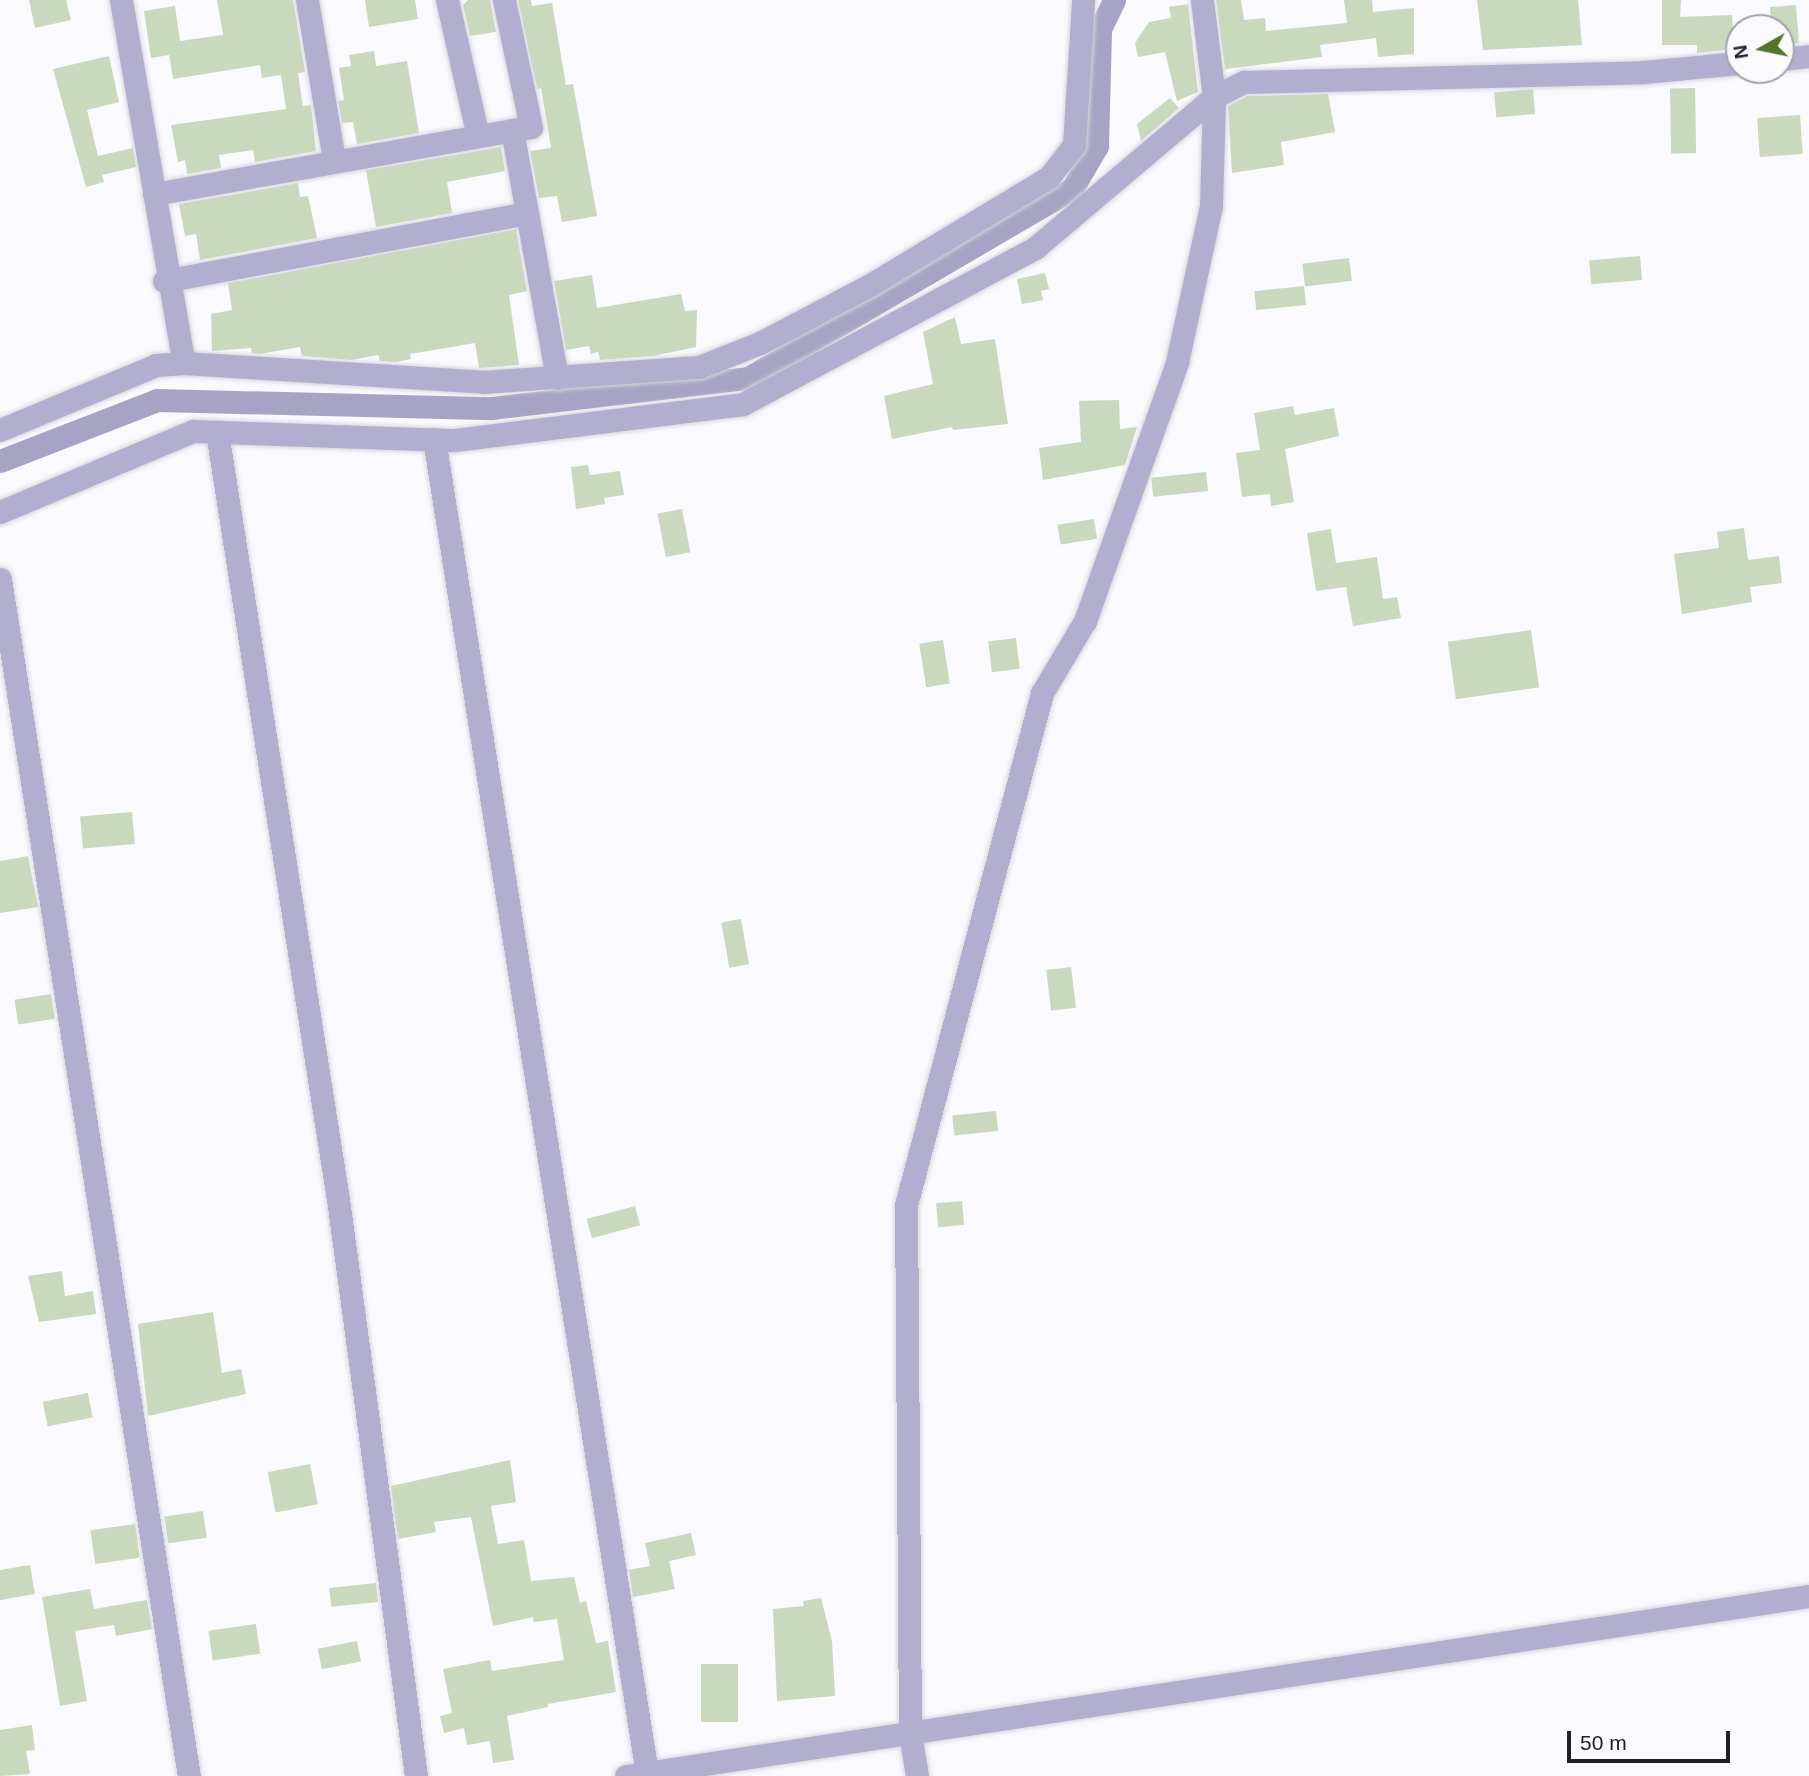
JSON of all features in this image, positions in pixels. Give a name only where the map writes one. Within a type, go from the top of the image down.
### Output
[{"type":"street","points":[[121,0],[167,280],[184,363]]},
{"type":"street","points":[[307,0],[334,160]]},
{"type":"street","points":[[447,0],[478,136]]},
{"type":"street","points":[[154,194],[254,179],[334,160],[531,127],[504,0]]},
{"type":"street","points":[[0,430],[156,365],[184,363],[484,382],[699,368],[760,343],[870,285],[1049,177],[1074,145],[1083,0]]},
{"type":"street","points":[[917,1776],[910,1733],[906,1205],[1042,693],[1085,621],[1177,362],[1211,206],[1214,97],[1202,0]]},
{"type":"street","points":[[0,512],[193,431],[435,439],[743,404],[1035,248],[1214,97],[1244,82],[1644,72],[1725,64]]},
{"type":"street","points":[[512,130],[557,378]]},
{"type":"street","points":[[167,280],[527,213]]},
{"type":"street","points":[[217,432],[338,1199],[416,1776]]},
{"type":"street","points":[[435,439],[653,1773],[1809,1596]]},
{"type":"street","points":[[0,579],[189,1776]]},
{"type":"building","points":[[29,0],[66,0],[71,20],[35,28]]},
{"type":"building","points":[[217,0],[293,0],[305,72],[298,73],[303,106],[311,105],[316,151],[255,162],[253,150],[219,155],[221,168],[187,174],[185,160],[178,162],[171,125],[286,109],[281,75],[262,78],[260,65],[173,79],[169,55],[151,58],[144,11],[175,6],[180,41],[223,35]]},
{"type":"building","points":[[365,0],[415,0],[418,19],[369,27]]},
{"type":"building","points":[[468,0],[490,0],[496,32],[470,36],[463,5]]},
{"type":"building","points":[[518,0],[531,0],[532,6],[552,3],[566,85],[573,84],[597,216],[562,222],[557,196],[539,198],[530,151],[551,148],[541,88],[537,89]]},
{"type":"building","points":[[1216,0],[1241,0],[1244,20],[1265,18],[1266,31],[1347,23],[1344,0],[1372,0],[1373,12],[1414,8],[1414,54],[1378,57],[1376,38],[1320,45],[1322,57],[1225,69]]},
{"type":"building","points":[[1477,0],[1578,0],[1582,45],[1483,50]]},
{"type":"building","points":[[1662,0],[1681,0],[1680,17],[1725,15],[1725,50],[1697,53],[1697,45],[1662,45]]},
{"type":"building","points":[[1188,4],[1198,92],[1177,101],[1165,52],[1138,57],[1135,43],[1149,22],[1171,18],[1169,7]]},
{"type":"building","points":[[1796,5],[1799,43],[1795,43],[1795,14],[1770,14],[1770,7]]},
{"type":"building","points":[[374,51],[376,66],[407,61],[419,133],[357,144],[353,122],[342,123],[338,101],[344,100],[339,68],[351,66],[349,55]]},
{"type":"building","points":[[109,56],[119,102],[87,110],[98,156],[133,148],[136,167],[102,175],[104,182],[86,187],[53,69]]},
{"type":"building","points":[[1670,88],[1695,88],[1696,153],[1671,153]]},
{"type":"building","points":[[1533,89],[1535,114],[1496,117],[1494,92]]},
{"type":"building","points":[[1328,94],[1335,132],[1281,142],[1284,165],[1232,173],[1228,106],[1247,96]]},
{"type":"building","points":[[1170,98],[1179,108],[1141,141],[1137,124]]},
{"type":"building","points":[[1800,115],[1803,154],[1760,157],[1757,118]]},
{"type":"building","points":[[501,147],[505,171],[447,182],[452,213],[376,227],[366,170]]},
{"type":"building","points":[[298,183],[300,197],[308,196],[317,238],[200,260],[196,234],[185,236],[179,204]]},
{"type":"building","points":[[516,229],[527,291],[509,295],[519,365],[479,368],[475,343],[410,354],[411,359],[396,362],[380,361],[378,355],[351,360],[302,356],[300,347],[259,354],[252,353],[251,348],[212,351],[211,314],[232,310],[228,283]]},
{"type":"building","points":[[1640,256],[1642,280],[1591,284],[1589,260]]},
{"type":"building","points":[[1349,258],[1352,281],[1305,287],[1302,264]]},
{"type":"building","points":[[1045,273],[1049,289],[1041,291],[1043,300],[1022,304],[1017,279]]},
{"type":"building","points":[[592,275],[597,308],[681,294],[685,311],[697,310],[696,347],[653,356],[600,360],[598,352],[591,354],[589,346],[566,350],[554,281]]},
{"type":"building","points":[[1304,286],[1306,305],[1256,310],[1254,291]]},
{"type":"building","points":[[955,317],[961,344],[995,339],[1008,424],[953,430],[952,427],[892,439],[884,396],[933,384],[923,332]]},
{"type":"building","points":[[1119,400],[1120,429],[1137,427],[1125,465],[1043,480],[1039,448],[1081,442],[1079,401]]},
{"type":"building","points":[[1293,406],[1295,415],[1334,408],[1339,436],[1285,449],[1294,502],[1271,506],[1270,494],[1242,497],[1236,453],[1260,450],[1254,413]]},
{"type":"building","points":[[588,465],[590,475],[620,471],[624,495],[604,498],[605,504],[576,509],[571,467]]},
{"type":"building","points":[[1206,472],[1208,491],[1153,497],[1151,478]]},
{"type":"building","points":[[682,509],[690,552],[666,557],[657,514]]},
{"type":"building","points":[[1094,519],[1097,539],[1061,545],[1057,525]]},
{"type":"building","points":[[1744,528],[1748,560],[1779,556],[1782,583],[1750,587],[1752,602],[1682,614],[1674,554],[1719,548],[1717,532]]},
{"type":"building","points":[[1331,529],[1336,563],[1377,557],[1383,599],[1397,597],[1401,618],[1353,626],[1346,587],[1316,591],[1307,533]]},
{"type":"building","points":[[1531,630],[1539,687],[1456,699],[1448,642]]},
{"type":"building","points":[[1016,638],[1020,669],[992,672],[988,641]]},
{"type":"building","points":[[943,640],[950,683],[926,687],[919,644]]},
{"type":"building","points":[[132,812],[135,844],[83,848],[80,817]]},
{"type":"building","points":[[28,856],[38,907],[0,913],[0,861]]},
{"type":"building","points":[[741,919],[749,964],[729,968],[721,922]]},
{"type":"building","points":[[1071,967],[1076,1008],[1051,1011],[1046,970]]},
{"type":"building","points":[[51,994],[55,1019],[18,1024],[14,1000]]},
{"type":"building","points":[[996,1111],[998,1131],[954,1135],[952,1116]]},
{"type":"building","points":[[962,1201],[964,1225],[938,1227],[936,1203]]},
{"type":"building","points":[[635,1206],[640,1225],[592,1238],[587,1219]]},
{"type":"building","points":[[62,1271],[65,1296],[93,1291],[96,1314],[39,1322],[28,1276]]},
{"type":"building","points":[[213,1312],[222,1373],[241,1369],[246,1394],[148,1416],[138,1324]]},
{"type":"building","points":[[88,1393],[93,1418],[48,1426],[43,1402]]},
{"type":"building","points":[[510,1460],[516,1502],[491,1506],[498,1544],[524,1540],[531,1581],[574,1577],[580,1603],[586,1601],[596,1643],[608,1641],[616,1692],[548,1704],[548,1707],[507,1716],[514,1760],[493,1763],[490,1741],[467,1745],[464,1728],[444,1733],[440,1716],[452,1713],[443,1669],[490,1660],[492,1671],[564,1660],[557,1619],[534,1622],[533,1617],[493,1626],[471,1517],[434,1522],[436,1532],[398,1539],[391,1486]]},
{"type":"building","points":[[310,1464],[318,1504],[276,1512],[268,1472]]},
{"type":"building","points":[[203,1511],[207,1538],[168,1543],[164,1516]]},
{"type":"building","points":[[135,1524],[140,1558],[95,1564],[90,1530]]},
{"type":"building","points":[[691,1533],[696,1555],[669,1561],[675,1589],[633,1597],[629,1570],[650,1566],[645,1543]]},
{"type":"building","points":[[30,1565],[35,1594],[0,1600],[0,1570]]},
{"type":"building","points":[[376,1583],[378,1602],[331,1607],[329,1588]]},
{"type":"building","points":[[90,1589],[94,1609],[147,1600],[152,1629],[116,1636],[114,1625],[75,1631],[87,1701],[60,1706],[42,1597]]},
{"type":"building","points":[[821,1598],[832,1641],[835,1696],[777,1701],[773,1609],[804,1606],[803,1601]]},
{"type":"building","points":[[256,1624],[260,1654],[213,1660],[208,1631]]},
{"type":"building","points":[[357,1641],[361,1662],[322,1669],[318,1649]]},
{"type":"building","points":[[701,1664],[738,1664],[738,1722],[701,1722]]},
{"type":"building","points":[[32,1725],[35,1750],[26,1751],[30,1774],[0,1776],[0,1730]]},
{"type":"waterway","points":[[0,461],[157,400],[492,408],[748,378],[1072,189],[1097,146],[1100,29],[1114,0]]}]
